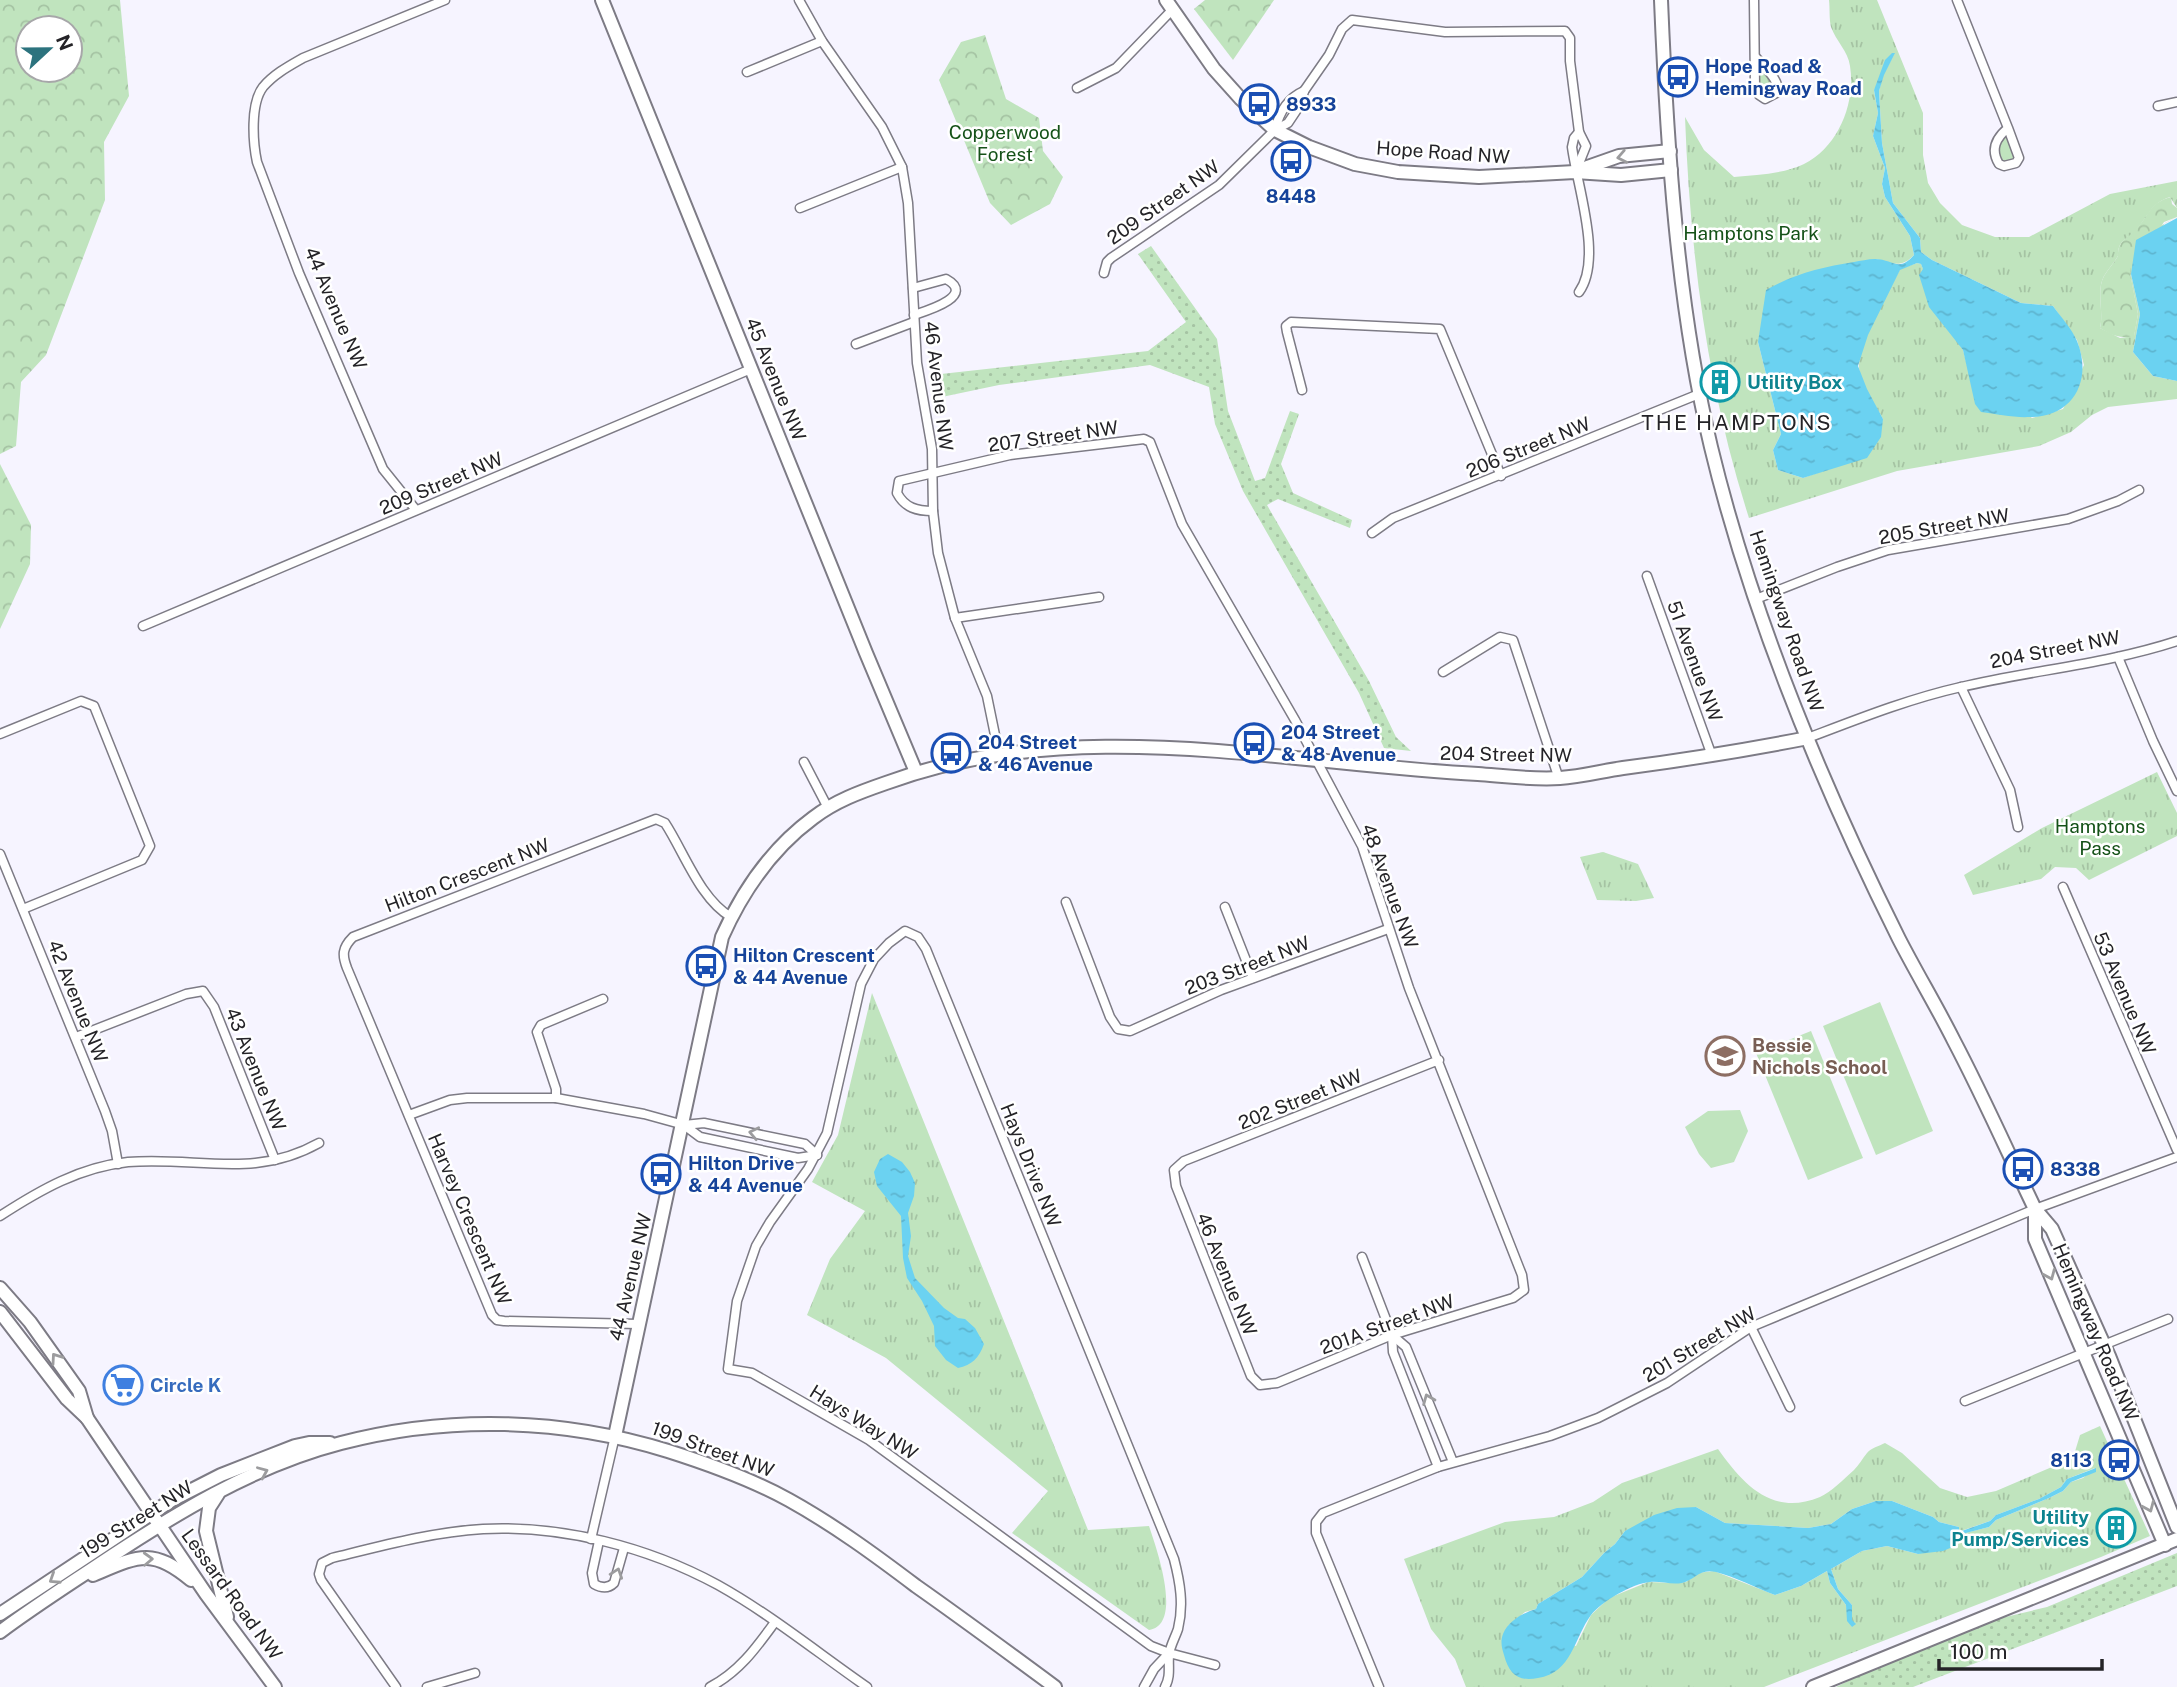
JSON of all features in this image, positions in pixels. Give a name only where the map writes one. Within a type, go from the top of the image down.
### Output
[{"type":"street","name":"44 Avenue NW","points":[[416,510],[383,469],[299,273],[257,163],[253,145],[256,108],[261,89],[285,68],[303,58],[445,0]]},
{"type":"street","name":"45 Avenue NW","points":[[602,0],[916,772]]},
{"type":"street","name":"46 Avenue NW","points":[[799,0],[822,41],[883,127],[902,167],[908,203],[919,384],[932,449],[933,510],[940,567],[955,618],[987,696],[997,755]]},
{"type":"street","name":"Hemingway Road NW","points":[[1661,0],[1671,170],[1699,394],[1726,502],[1756,599],[1808,738],[1847,830],[1955,1042],[2035,1209],[2052,1228],[2104,1345],[2177,1527]]},
{"type":"street","points":[[1754,0],[1755,86],[1759,95],[1765,99],[1778,92],[1779,87],[1755,56]]},
{"type":"street","points":[[1957,0],[2008,128]]},
{"type":"street","points":[[1077,88],[1116,68],[1169,5]]},
{"type":"street","name":"Hope Road NW","points":[[1169,5],[1214,69],[1240,98],[1275,130],[1355,164],[1398,172],[1479,177],[1575,172],[1621,175],[1671,170]]},
{"type":"street","name":"209 Street NW","points":[[1104,273],[1111,258],[1219,185],[1275,130],[1288,123],[1342,29],[1352,20],[1445,32],[1564,31],[1570,38],[1570,61],[1579,132]]},
{"type":"street","points":[[747,72],[822,41]]},
{"type":"street","points":[[2158,106],[2177,102]]},
{"type":"street","points":[[1575,172],[1586,145],[1579,132],[1572,147],[1575,172],[1589,247],[1586,282],[1579,292]]},
{"type":"street","name":"Hope Road NW","points":[[1575,172],[1619,156],[1670,151]]},
{"type":"street","points":[[800,208],[902,167]]},
{"type":"street","points":[[856,344],[950,300],[955,295],[956,288],[953,282],[946,279],[913,288]]},
{"type":"street","points":[[1302,390],[1286,326],[1291,322],[1440,329],[1501,475]]},
{"type":"street","name":"209 Street NW","points":[[143,626],[751,369]]},
{"type":"street","name":"206 Street NW","points":[[1372,533],[1393,518],[1699,394]]},
{"type":"street","name":"207 Street NW","points":[[933,510],[923,511],[907,506],[897,494],[899,481],[1010,455],[1144,439]]},
{"type":"street","name":"48 Avenue NW","points":[[1144,439],[1150,442],[1182,524],[1295,720],[1362,846],[1388,929],[1522,1275],[1524,1290]]},
{"type":"street","name":"205 Street NW","points":[[1756,599],[1888,550],[2068,519],[2118,501],[2139,490]]},
{"type":"street","name":"51 Avenue NW","points":[[1647,576],[1713,757]]},
{"type":"street","points":[[955,618],[1100,597]]},
{"type":"street","points":[[1443,672],[1500,636],[1513,640],[1559,779]]},
{"type":"street","name":"204 Street NW","points":[[712,982],[722,937],[731,917],[766,862],[788,838],[843,799],[916,772],[997,755],[1070,748],[1168,747],[1400,769],[1559,779],[1713,757],[1808,738],[1905,702],[1961,687],[2118,657],[2177,641]]},
{"type":"street","points":[[2118,657],[2177,791]]},
{"type":"street","points":[[1961,687],[2010,790],[2018,827]]},
{"type":"street","points":[[0,734],[81,701],[94,706],[150,846],[142,860],[23,909]]},
{"type":"street","points":[[804,762],[828,808]]},
{"type":"street","name":"Hilton Crescent NW","points":[[409,1115],[343,958],[343,950],[353,937],[656,819],[665,822],[691,871],[710,897],[731,917]]},
{"type":"street","name":"42 Avenue NW","points":[[0,854],[109,1122],[118,1164]]},
{"type":"street","name":"53 Avenue NW","points":[[2063,887],[2177,1150]]},
{"type":"street","name":"203 Street NW","points":[[1066,902],[1110,1017],[1118,1029],[1130,1031],[1253,978],[1388,929]]},
{"type":"street","points":[[1225,907],[1253,978]]},
{"type":"street","name":"Hays Drive NW","points":[[817,1155],[832,1115],[861,984],[874,959],[905,931],[918,937],[926,949],[1174,1559],[1180,1582],[1181,1608],[1178,1630],[1169,1653],[1169,1677],[1165,1687]]},
{"type":"street","name":"44 Avenue NW","points":[[624,1548],[614,1583],[607,1587],[594,1584],[592,1573],[595,1540],[615,1436],[684,1125],[712,982]]},
{"type":"street","name":"43 Avenue NW","points":[[76,1037],[186,994],[203,991],[214,1007],[275,1160]]},
{"type":"street","points":[[556,1098],[556,1089],[537,1032],[541,1025],[603,999]]},
{"type":"street","name":"202 Street NW","points":[[1174,1170],[1184,1161],[1439,1060]]},
{"type":"street","points":[[409,1115],[459,1099],[556,1098],[644,1114],[684,1125],[704,1123],[805,1144],[817,1155]]},
{"type":"street","name":"Harvey Crescent NW","points":[[409,1115],[492,1315],[497,1320],[638,1324]]},
{"type":"street","points":[[684,1125],[699,1137],[712,1140],[798,1158],[817,1155]]},
{"type":"street","points":[[0,1216],[58,1181],[77,1173],[118,1164],[158,1161],[232,1166],[275,1160],[297,1154],[318,1143]]},
{"type":"street","name":"Hays Way NW","points":[[817,1155],[756,1246],[737,1301],[727,1369],[752,1373],[869,1440],[1139,1638],[1169,1653]]},
{"type":"street","name":"201 Street NW","points":[[1379,1687],[1318,1538],[1316,1521],[1323,1514],[1438,1467],[1550,1436],[1622,1407],[1681,1374],[1751,1327],[2035,1209],[2177,1157]]},
{"type":"street","name":"46 Avenue NW","points":[[1174,1170],[1176,1186],[1251,1376],[1260,1385]]},
{"type":"street","name":"Hemingway Road NW","points":[[2035,1209],[2035,1239],[2083,1353],[2171,1542]]},
{"type":"street","points":[[1362,1256],[1392,1335],[1393,1352],[1438,1467]]},
{"type":"street","name":"Lessard Road NW","points":[[0,1287],[30,1322],[79,1391],[87,1418]]},
{"type":"street","name":"201A Street NW","points":[[1260,1385],[1277,1383],[1392,1335],[1502,1302],[1518,1296],[1524,1290]]},
{"type":"street","name":"Lessard Road NW","points":[[0,1312],[67,1399],[87,1418],[206,1594],[275,1687]]},
{"type":"street","points":[[1965,1401],[2168,1318]]},
{"type":"street","points":[[1751,1327],[1790,1407]]},
{"type":"street","points":[[1392,1335],[1406,1347],[1454,1462]]},
{"type":"street","name":"199 Street NW","points":[[0,1614],[155,1519],[289,1461],[341,1443],[407,1431],[469,1424],[544,1426],[615,1436],[741,1477],[788,1499],[865,1548],[1055,1687]]},
{"type":"street","name":"199 Street NW","points":[[0,1632],[204,1483],[295,1446],[341,1443]]},
{"type":"street","points":[[221,1490],[209,1508],[205,1522],[208,1546],[229,1624]]},
{"type":"street","points":[[396,1687],[321,1580],[319,1574],[322,1563],[332,1558],[404,1541],[482,1529],[551,1532],[595,1540],[661,1559],[743,1600],[867,1687]]},
{"type":"street","points":[[1813,1687],[2171,1542]]},
{"type":"street","points":[[61,1589],[121,1564],[156,1558],[173,1565],[206,1594]]},
{"type":"street","points":[[710,1687],[743,1664],[775,1622]]},
{"type":"street","points":[[1169,1653],[1215,1665]]},
{"type":"street","name":"Hays Drive NW","points":[[1144,1687],[1154,1669],[1169,1653]]},
{"type":"street","points":[[428,1687],[475,1673]]},
{"type":"green space","points":[[0,0],[120,0],[129,96],[104,142],[105,200],[46,355],[21,382],[16,446],[0,454]]},
{"type":"green space","points":[[1205,0],[1274,0],[1233,60],[1194,9]]},
{"type":"green space","name":"Hamptons Park","points":[[1829,0],[1877,0],[1923,113],[1923,155],[1928,183],[1940,203],[1962,225],[1995,237],[2029,237],[2110,194],[2177,181],[2177,208],[2170,197],[2158,203],[2121,244],[2118,256],[2102,282],[2100,328],[2120,338],[2134,336],[2138,314],[2130,274],[2134,240],[2165,224],[2131,274],[2140,314],[2133,352],[2153,376],[2177,381],[2177,399],[2108,407],[2092,415],[2071,432],[2039,446],[1897,471],[1749,518],[1722,419],[1703,319],[1691,218],[1685,117],[1704,150],[1734,177],[1787,170],[1816,156],[1835,135],[1847,109],[1850,95],[1849,61],[1831,27]],"holes":[[[1895,53],[1883,75],[1879,91],[1882,143],[1893,203],[1920,238],[1921,252],[1932,260],[2021,303],[2053,306],[2077,340],[2084,365],[2063,409],[2032,418],[1968,369],[1963,350],[1921,264],[1900,269],[1869,329],[1859,365],[1864,385],[1883,419],[1834,467],[1803,478],[1778,470],[1773,450],[1781,434],[1758,342],[1877,259],[1901,263],[1914,255],[1910,236],[1885,197],[1882,184],[1885,168],[1873,136],[1878,113],[1874,90]]]},
{"type":"green space","name":"Copperwood Forest","points":[[985,35],[1006,99],[1039,118],[1043,151],[1063,177],[1050,204],[1011,225],[990,203],[939,80],[961,42]]},
{"type":"green space","points":[[1758,64],[1774,78],[1778,92],[1767,98],[1759,95]]},
{"type":"green space","points":[[2007,133],[2016,158],[2008,163],[1999,161],[1998,146]]},
{"type":"green space","points":[[2171,197],[2172,204],[2177,208],[2177,217],[2164,222],[2130,273],[2138,314],[2134,337],[2120,337],[2108,333],[2100,328],[2104,276],[2118,256],[2123,241],[2140,225],[2153,207]]},
{"type":"green space","points":[[1151,246],[1217,339],[1228,411],[1255,481],[1265,478],[1290,411],[1299,414],[1281,464],[1293,493],[1352,520],[1350,528],[1278,499],[1267,505],[1369,681],[1396,737],[1411,751],[1384,748],[1359,693],[1243,491],[1215,424],[1209,387],[1150,365],[999,385],[937,398],[932,375],[1148,351],[1186,322],[1138,254]]},
{"type":"green space","points":[[0,464],[31,525],[30,564],[0,629]]},
{"type":"green space","name":"Hamptons Pass","points":[[2157,772],[2177,813],[2177,836],[2089,880],[2076,868],[2055,867],[2041,879],[1973,895],[1964,875],[2042,828]]},
{"type":"green space","points":[[1603,852],[1638,864],[1654,898],[1636,901],[1597,900],[1580,857]]},
{"type":"green space","points":[[872,993],[1088,1530],[1149,1526],[1165,1584],[1166,1600],[1165,1615],[1159,1625],[1149,1630],[1012,1533],[1048,1491],[886,1358],[807,1315],[830,1259],[865,1211],[812,1182],[838,1135]]},
{"type":"green space","points":[[1880,1002],[1933,1131],[1876,1155],[1823,1026]]},
{"type":"green space","points":[[1811,1031],[1863,1158],[1808,1180],[1756,1053]]},
{"type":"green space","points":[[1740,1110],[1748,1131],[1734,1162],[1711,1168],[1699,1154],[1685,1127],[1708,1111]]},
{"type":"green space","points":[[2100,1426],[2150,1536],[1764,1687],[1466,1687],[1455,1659],[1431,1629],[1404,1559],[1505,1522],[1554,1517],[1593,1502],[1622,1483],[1718,1449],[1738,1474],[1760,1494],[1787,1503],[1803,1502],[1824,1495],[1854,1470],[1869,1451],[1885,1443],[1902,1453],[1940,1488],[1967,1497],[1996,1491],[2073,1458],[2080,1435]],"holes":[[[2095,1468],[2083,1478],[2071,1482],[2063,1491],[2049,1498],[1996,1520],[1989,1527],[1957,1535],[1918,1554],[1887,1546],[1862,1551],[1831,1569],[1838,1589],[1852,1605],[1852,1627],[1846,1605],[1830,1583],[1827,1571],[1801,1586],[1775,1595],[1714,1571],[1697,1573],[1686,1582],[1648,1582],[1609,1598],[1591,1615],[1576,1646],[1508,1626],[1525,1612],[1536,1609],[1538,1604],[1582,1577],[1625,1531],[1696,1507],[1725,1523],[1808,1528],[1831,1524],[1852,1509],[1876,1501],[1892,1501],[1933,1517],[1939,1522],[1959,1527],[1958,1532],[2039,1499],[2061,1487],[2067,1479]]]},
{"type":"green space","points":[[2177,1553],[2177,1586],[1913,1687],[1836,1687],[1876,1667],[1993,1620],[2047,1607]]},
{"type":"water","points":[[1895,53],[1879,91],[1882,143],[1893,203],[1920,238],[1921,252],[1932,260],[2021,303],[2053,306],[2077,341],[2081,355],[2080,382],[2076,394],[2068,403],[2058,411],[2045,415],[2018,417],[1981,412],[1975,404],[1963,350],[1929,307],[1919,275],[1923,269],[1921,264],[1917,263],[1900,270],[1868,335],[1858,366],[1883,419],[1881,437],[1867,458],[1803,478],[1778,470],[1773,450],[1781,434],[1758,342],[1766,290],[1798,275],[1819,269],[1872,259],[1899,264],[1914,255],[1910,236],[1885,197],[1882,184],[1885,168],[1873,136],[1878,113],[1874,90],[1885,60]]},
{"type":"water","points":[[2177,218],[2177,381],[2153,376],[2133,352],[2140,314],[2131,274],[2136,240]]},
{"type":"water","points":[[888,1154],[902,1162],[915,1183],[908,1213],[911,1236],[908,1256],[915,1278],[944,1308],[958,1318],[965,1319],[975,1328],[984,1344],[974,1360],[963,1367],[958,1368],[946,1360],[935,1346],[934,1326],[907,1278],[901,1216],[877,1186],[874,1172],[880,1159]]},
{"type":"water","points":[[2096,1468],[2096,1472],[2071,1482],[2063,1491],[2049,1498],[1996,1520],[1989,1527],[1958,1535],[1955,1546],[1943,1551],[1918,1554],[1887,1546],[1862,1551],[1831,1569],[1838,1589],[1852,1605],[1852,1620],[1856,1624],[1852,1627],[1847,1621],[1846,1605],[1830,1583],[1827,1571],[1801,1586],[1775,1595],[1710,1571],[1682,1583],[1643,1583],[1610,1599],[1591,1615],[1565,1662],[1549,1675],[1525,1679],[1515,1675],[1506,1662],[1502,1640],[1505,1629],[1512,1621],[1536,1609],[1538,1604],[1582,1577],[1625,1531],[1654,1515],[1677,1508],[1696,1507],[1725,1523],[1808,1528],[1831,1524],[1852,1509],[1876,1501],[1892,1501],[1933,1517],[1939,1522],[1959,1527],[1959,1532],[2039,1499],[2061,1487],[2067,1479]]},
{"type":"place","name":"Hope Road & Hemingway Road","points":[[1678,77]]},
{"type":"place","name":"8933","points":[[1259,104]]},
{"type":"place","name":"8448","points":[[1291,161]]},
{"type":"place","name":"Utility Box","points":[[1720,382]]},
{"type":"place","name":"204 Street & 48 Avenue","points":[[1254,743]]},
{"type":"place","name":"204 Street & 46 Avenue","points":[[951,753]]},
{"type":"place","name":"Hilton Crescent & 44 Avenue","points":[[706,966]]},
{"type":"place","name":"Bessie Nichols School","points":[[1725,1056]]},
{"type":"place","name":"8338","points":[[2023,1169]]},
{"type":"place","name":"Hilton Drive & 44 Avenue","points":[[661,1174]]},
{"type":"place","name":"Circle K","points":[[123,1385]]},
{"type":"place","name":"8113","points":[[2119,1460]]},
{"type":"place","name":"Utility Pump/Services","points":[[2116,1528]]},
{"type":"district","name":"THE HAMPTONS","points":[[1737,423]]}]
